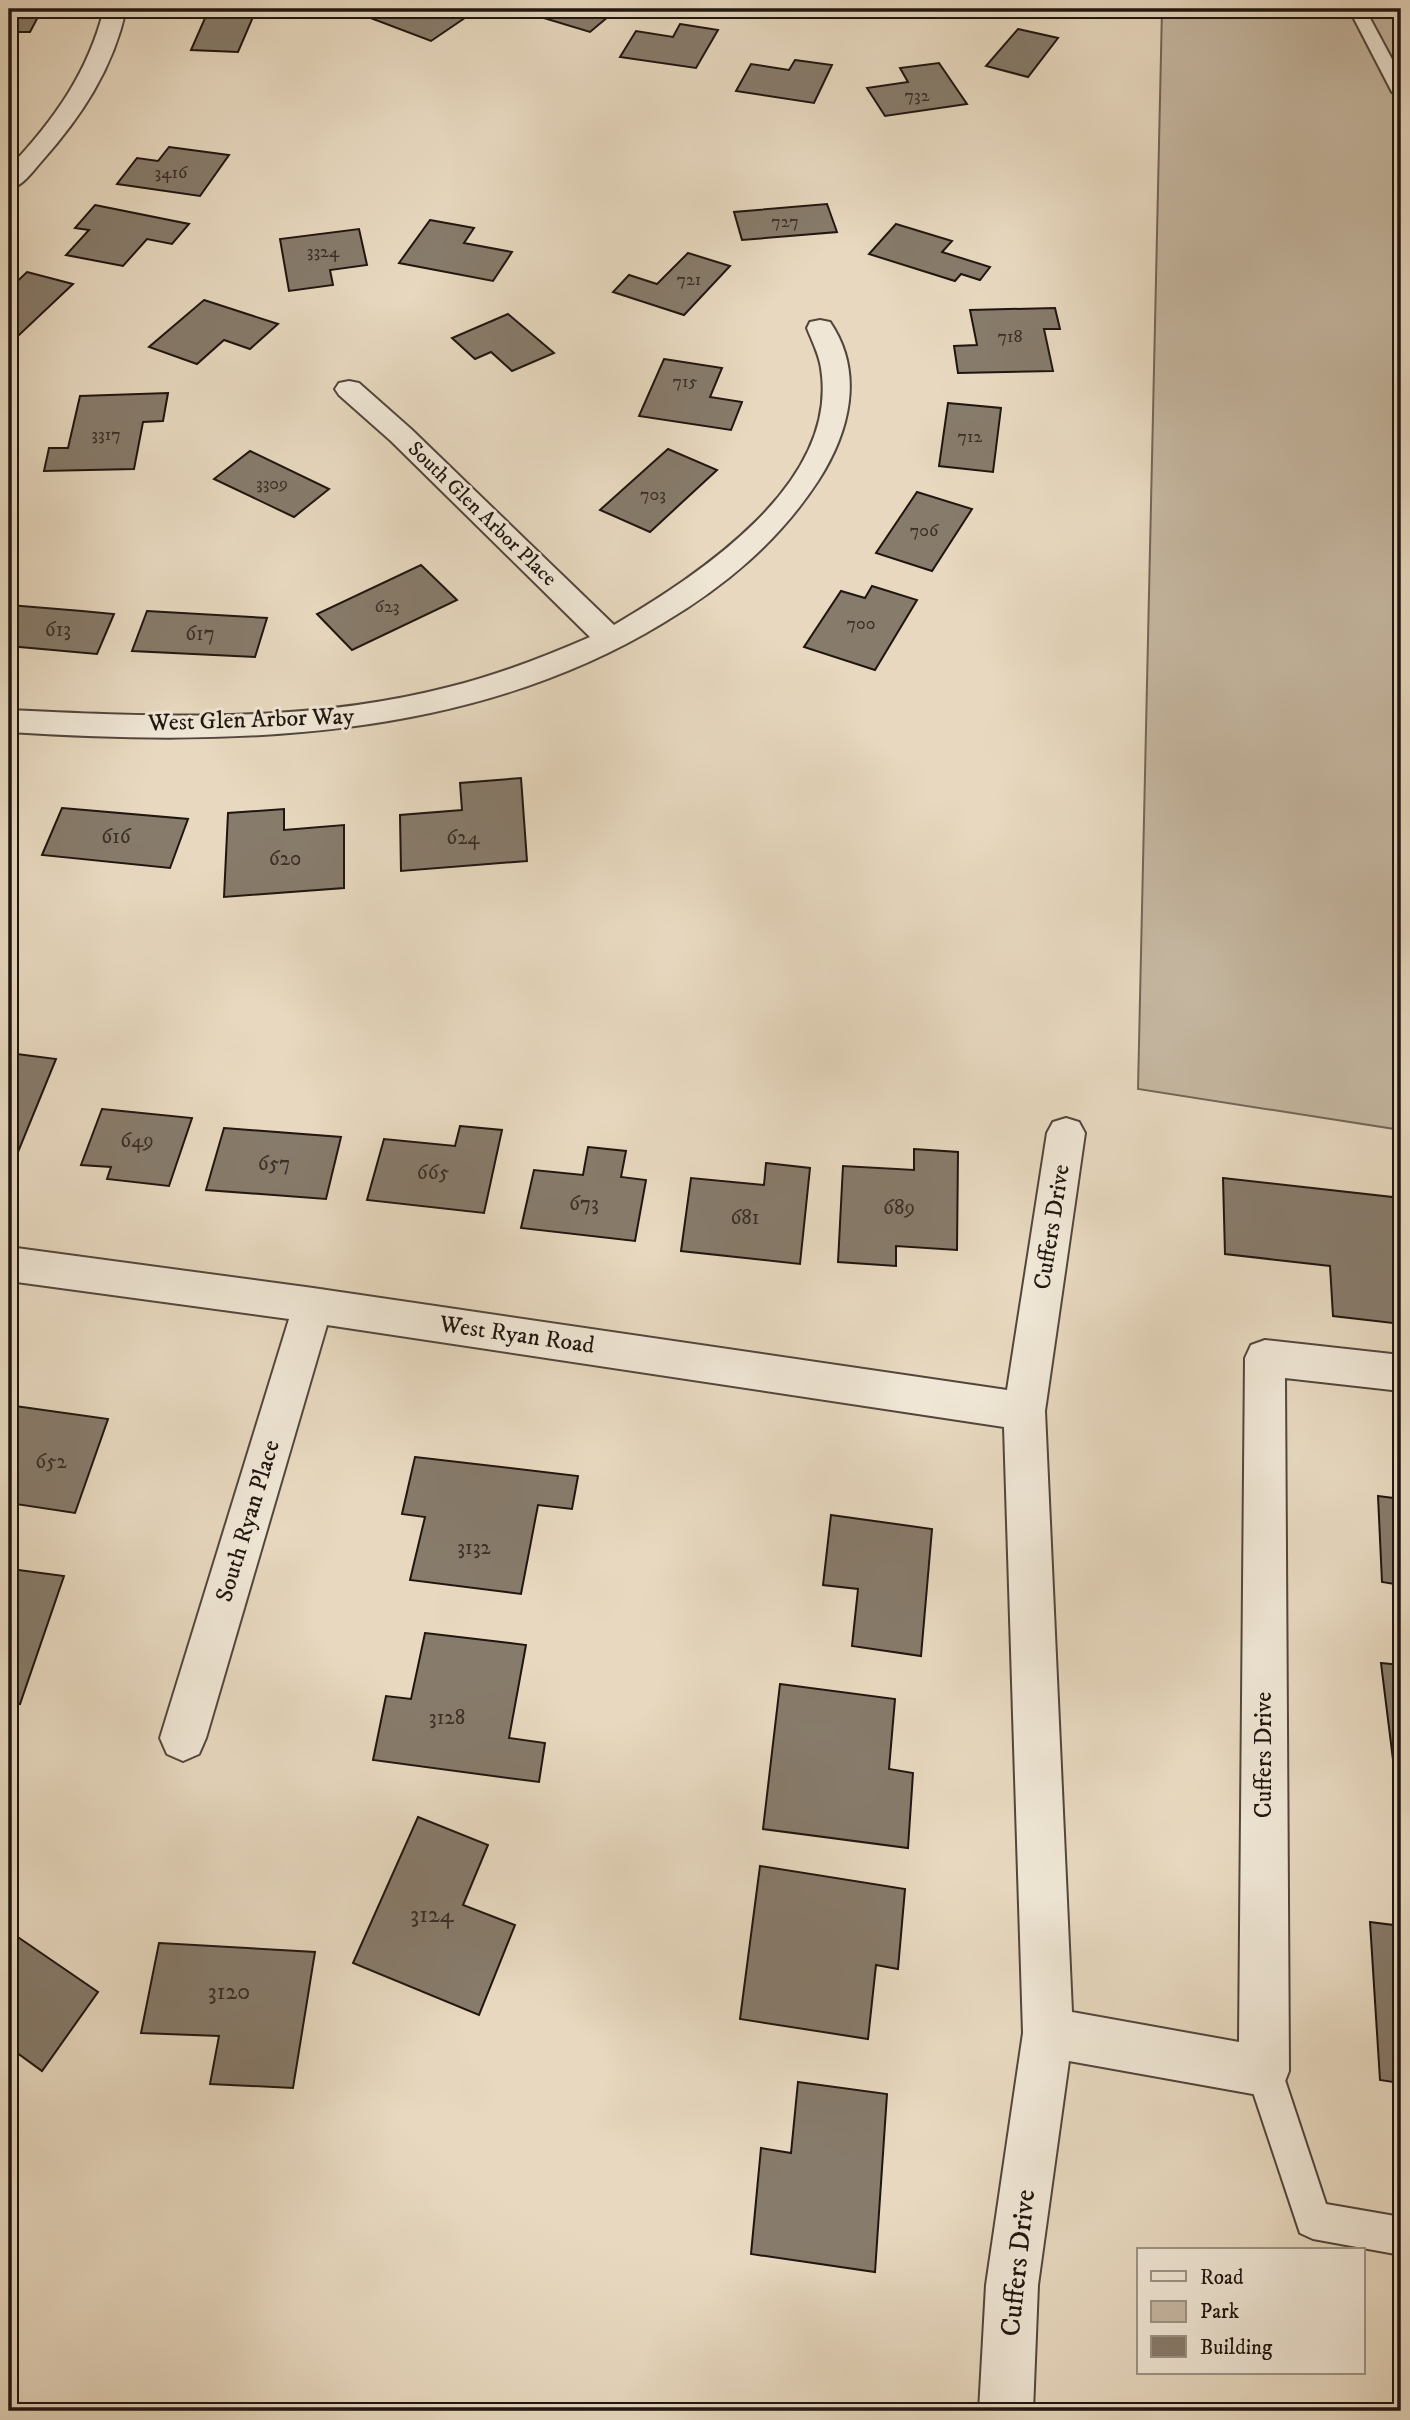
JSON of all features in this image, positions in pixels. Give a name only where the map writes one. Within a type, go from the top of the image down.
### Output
[{"type":"street","points":[[9,182],[56,129],[94,72],[115,9]]},
{"type":"street","name":"West Glen Arbor Way","points":[[9,720],[228,725],[367,716],[419,706],[524,678],[612,641],[653,619],[713,577],[774,521],[797,491],[824,441],[838,391],[835,366],[820,328]]},
{"type":"street","name":"South Glen Arbor Place","points":[[349,389],[401,435],[612,641]]},
{"type":"street","name":"Cuffers Drive","points":[[1006,2411],[1012,2285],[1048,2033],[1024,1411],[1066,1133]]},
{"type":"street","name":"West Ryan Road","points":[[9,1264],[313,1305],[1024,1411]]},
{"type":"street","name":"South Ryan Place","points":[[183,1738],[313,1305]]},
{"type":"street","name":"Cuffers Drive","points":[[1264,2070],[1265,1358],[1401,1373]]},
{"type":"street","points":[[1048,2033],[1264,2070]]},
{"type":"lane","points":[[1357,9],[1401,92]]},
{"type":"lane","points":[[1264,2070],[1313,2220],[1401,2236]]},
{"type":"green space","points":[[1162,9],[1401,9],[1401,1130],[1138,1089]]},
{"type":"building","points":[[209,9],[256,10],[238,52],[191,50]]},
{"type":"building","points":[[382,9],[478,9],[431,41],[368,17]]},
{"type":"building","points":[[514,9],[606,9],[615,11],[590,32]]},
{"type":"building","points":[[9,14],[39,15],[30,32],[13,32],[9,40]]},
{"type":"building","points":[[680,24],[718,30],[696,68],[620,57],[636,31],[673,37]]},
{"type":"building","points":[[1018,29],[1058,38],[1028,77],[986,66]]},
{"type":"building","points":[[795,60],[832,65],[814,103],[736,91],[751,64],[789,70]]},
{"type":"building","points":[[939,63],[967,104],[885,116],[867,88],[908,82],[900,68]]},
{"type":"building","points":[[169,147],[229,155],[200,196],[117,184],[137,158],[158,161]]},
{"type":"building","points":[[827,204],[837,232],[742,240],[734,212]]},
{"type":"building","points":[[95,205],[189,224],[172,244],[147,239],[123,266],[66,255],[89,230],[75,228]]},
{"type":"building","points":[[430,220],[474,228],[464,243],[512,252],[493,281],[399,263]]},
{"type":"building","points":[[896,224],[952,241],[942,252],[990,267],[980,280],[961,274],[955,281],[869,254]]},
{"type":"building","points":[[359,229],[367,265],[330,270],[333,285],[289,291],[280,239]]},
{"type":"building","points":[[688,253],[730,266],[684,315],[613,292],[629,275],[657,284]]},
{"type":"building","points":[[27,272],[73,284],[18,336],[9,334],[9,289]]},
{"type":"building","points":[[204,300],[278,324],[250,349],[224,340],[197,364],[149,347]]},
{"type":"building","points":[[1055,308],[1060,329],[1044,329],[1053,371],[958,373],[954,346],[977,345],[970,310]]},
{"type":"building","points":[[508,314],[554,353],[512,371],[491,352],[475,359],[452,338]]},
{"type":"building","points":[[664,359],[722,368],[710,397],[742,402],[731,430],[639,416]]},
{"type":"building","points":[[168,393],[163,421],[143,422],[134,469],[44,471],[49,448],[68,448],[80,396]]},
{"type":"building","points":[[948,403],[1001,408],[993,472],[939,466]]},
{"type":"building","points":[[668,449],[717,470],[650,532],[600,510]]},
{"type":"building","points":[[250,451],[329,489],[294,517],[214,479]]},
{"type":"building","points":[[917,492],[972,509],[932,571],[876,553]]},
{"type":"building","points":[[421,565],[457,600],[352,650],[317,614]]},
{"type":"building","points":[[872,586],[917,600],[875,670],[804,647],[841,591],[865,598]]},
{"type":"building","points":[[9,605],[114,614],[97,654],[9,646]]},
{"type":"building","points":[[147,611],[267,618],[255,657],[132,651]]},
{"type":"building","points":[[521,778],[527,861],[401,871],[400,815],[462,810],[460,783]]},
{"type":"building","points":[[62,808],[188,819],[170,868],[42,855]]},
{"type":"building","points":[[284,809],[284,830],[344,825],[344,888],[224,897],[228,813]]},
{"type":"building","points":[[9,1053],[56,1059],[16,1157],[9,1156]]},
{"type":"building","points":[[102,1109],[192,1118],[169,1186],[107,1179],[111,1167],[81,1165]]},
{"type":"building","points":[[460,1126],[502,1130],[484,1213],[367,1200],[384,1139],[455,1146]]},
{"type":"building","points":[[224,1128],[341,1137],[326,1199],[206,1190]]},
{"type":"building","points":[[588,1147],[626,1151],[621,1177],[646,1180],[635,1241],[521,1228],[534,1170],[583,1175]]},
{"type":"building","points":[[914,1149],[958,1152],[957,1250],[896,1246],[896,1266],[838,1262],[843,1166],[914,1170]]},
{"type":"building","points":[[766,1163],[810,1168],[800,1264],[681,1251],[691,1178],[764,1185]]},
{"type":"building","points":[[1223,1178],[1401,1198],[1401,1324],[1333,1316],[1330,1266],[1225,1254]]},
{"type":"building","points":[[15,1406],[108,1419],[75,1513],[9,1503],[9,1421]]},
{"type":"building","points":[[415,1457],[578,1476],[572,1509],[538,1505],[521,1594],[410,1580],[425,1517],[402,1514]]},
{"type":"building","points":[[1378,1496],[1401,1499],[1401,1585],[1382,1582]]},
{"type":"building","points":[[831,1515],[932,1529],[921,1656],[852,1646],[858,1589],[823,1585]]},
{"type":"building","points":[[11,1569],[64,1576],[20,1704],[9,1702]]},
{"type":"building","points":[[425,1633],[526,1645],[509,1738],[545,1743],[539,1782],[373,1760],[386,1696],[411,1699]]},
{"type":"building","points":[[1381,1663],[1401,1665],[1401,1824]]},
{"type":"building","points":[[780,1684],[895,1699],[889,1769],[913,1773],[908,1848],[763,1829]]},
{"type":"building","points":[[418,1817],[488,1845],[463,1905],[515,1925],[479,2015],[353,1963]]},
{"type":"building","points":[[760,1866],[905,1889],[898,1969],[876,1965],[868,2039],[740,2019]]},
{"type":"building","points":[[1370,1922],[1401,1926],[1401,2097],[1400,2083],[1380,2080]]},
{"type":"building","points":[[9,1931],[98,1992],[42,2071],[9,2047]]},
{"type":"building","points":[[159,1943],[315,1952],[293,2088],[210,2084],[219,2036],[141,2033]]},
{"type":"building","points":[[798,2082],[887,2094],[875,2272],[751,2254],[761,2148],[791,2153]]}]
